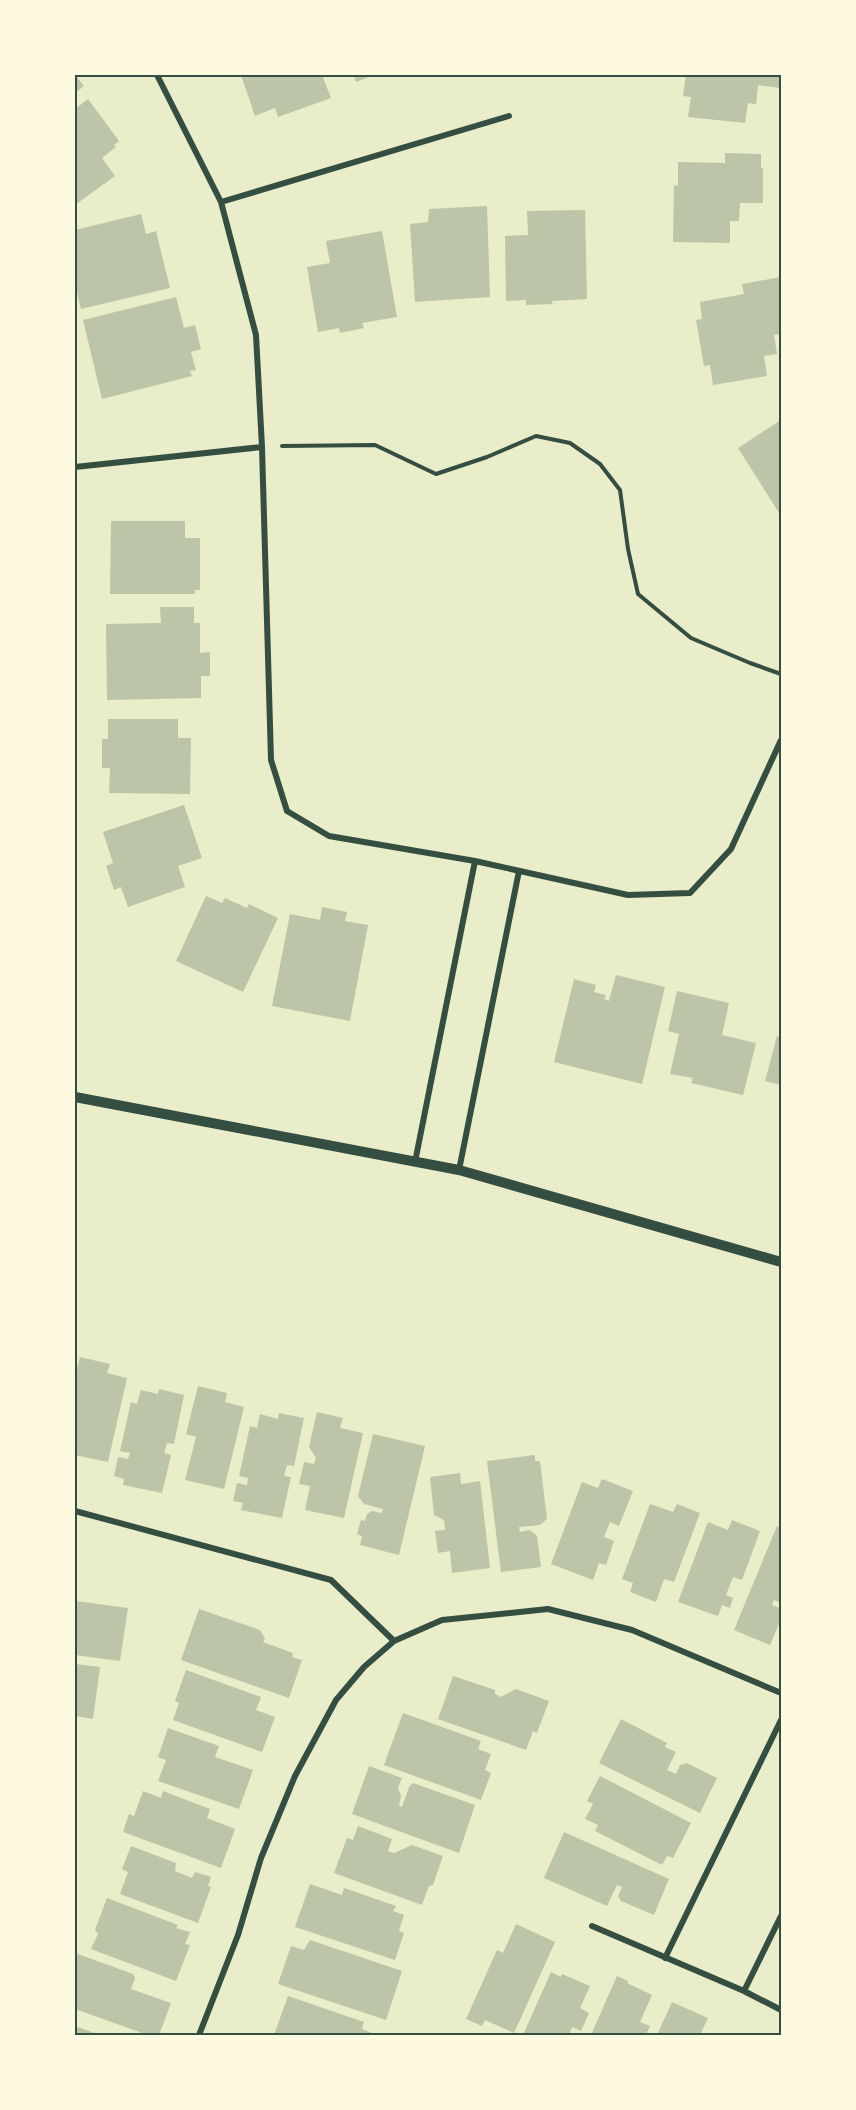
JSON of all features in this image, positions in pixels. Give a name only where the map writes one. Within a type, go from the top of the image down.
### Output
[{"type":"street","points":[[157,75],[221,202],[256,335],[262,447],[271,760],[287,811],[329,836],[475,861],[628,895],[690,894],[731,849],[781,740]]},
{"type":"street","points":[[221,202],[509,116]]},
{"type":"street","points":[[75,467],[262,447]]},
{"type":"street","points":[[415,1162],[475,861]]},
{"type":"street","points":[[459,1170],[519,871]]},
{"type":"street","points":[[75,1097],[459,1170],[781,1263]]},
{"type":"street","points":[[75,1511],[331,1580],[394,1641]]},
{"type":"street","points":[[199,2035],[238,1935],[261,1858],[295,1776],[336,1700],[363,1667],[394,1641],[442,1620],[548,1609],[632,1630],[781,1693]]},
{"type":"street","points":[[665,1958],[781,1720]]},
{"type":"street","points":[[744,1991],[781,1916]]},
{"type":"street","points":[[592,1926],[744,1991],[781,2010]]},
{"type":"path","points":[[262,447],[375,445],[436,474],[487,457],[536,436],[570,443],[600,464],[620,490],[628,549],[638,594],[692,638],[781,674]]},
{"type":"building","points":[[75,75],[84,86],[75,93]]},
{"type":"building","points":[[241,75],[322,75],[331,98],[278,117],[275,108],[255,116]]},
{"type":"building","points":[[354,75],[374,75],[356,82]]},
{"type":"building","points":[[686,75],[781,75],[781,81],[780,88],[758,85],[756,104],[748,103],[745,123],[688,117],[691,97],[683,96]]},
{"type":"building","points":[[88,99],[119,141],[114,145],[116,147],[102,158],[115,176],[75,205],[75,109]]},
{"type":"building","points":[[725,153],[761,154],[763,203],[740,203],[739,221],[730,221],[730,243],[673,242],[674,185],[678,186],[678,162],[725,163]]},
{"type":"building","points":[[487,206],[490,297],[415,302],[410,224],[428,222],[429,209]]},
{"type":"building","points":[[585,210],[587,299],[526,305],[526,300],[506,301],[505,236],[528,235],[527,211]]},
{"type":"building","points":[[141,214],[146,234],[156,231],[170,288],[81,309],[75,284],[75,230]]},
{"type":"building","points":[[382,231],[397,317],[362,323],[364,328],[340,333],[339,328],[318,332],[307,267],[330,263],[326,241]]},
{"type":"building","points":[[781,277],[781,334],[774,335],[777,354],[764,356],[767,376],[713,385],[710,365],[704,366],[696,320],[702,319],[700,302],[744,294],[742,284]]},
{"type":"building","points":[[176,297],[184,328],[195,325],[201,349],[191,352],[196,370],[190,371],[192,376],[102,399],[83,320]]},
{"type":"building","points":[[781,420],[781,516],[738,448]]},
{"type":"building","points":[[111,521],[185,521],[185,538],[200,538],[200,590],[195,590],[195,594],[110,594]]},
{"type":"building","points":[[160,607],[194,607],[194,623],[200,623],[200,653],[210,652],[210,676],[201,676],[201,698],[107,700],[106,624],[161,623]]},
{"type":"building","points":[[108,719],[178,719],[178,738],[191,738],[190,794],[109,793],[110,768],[102,768],[102,739],[108,739]]},
{"type":"building","points":[[184,805],[202,858],[178,866],[185,887],[128,907],[121,887],[114,890],[106,866],[113,863],[103,832]]},
{"type":"building","points":[[206,896],[222,903],[225,898],[247,908],[249,904],[278,918],[243,992],[176,961]]},
{"type":"building","points":[[322,907],[347,912],[345,921],[368,925],[350,1021],[272,1006],[290,914],[320,920]]},
{"type":"building","points":[[616,975],[665,987],[642,1084],[554,1062],[574,979],[596,985],[594,992],[606,995],[604,999],[609,1001]]},
{"type":"building","points":[[677,991],[729,1003],[722,1035],[756,1043],[743,1095],[691,1083],[693,1078],[670,1074],[679,1034],[668,1031]]},
{"type":"building","points":[[777,1036],[781,1037],[781,1085],[765,1081]]},
{"type":"building","points":[[80,1357],[110,1364],[107,1373],[127,1378],[108,1462],[75,1455],[75,1377]]},
{"type":"building","points":[[198,1386],[227,1393],[225,1402],[244,1407],[224,1489],[185,1480],[196,1437],[186,1434]]},
{"type":"building","points":[[159,1389],[184,1395],[174,1444],[167,1443],[164,1453],[171,1455],[162,1493],[123,1485],[124,1479],[114,1476],[118,1457],[128,1459],[130,1453],[120,1451],[131,1402],[137,1404],[141,1390],[158,1394]]},
{"type":"building","points":[[317,1412],[343,1418],[340,1428],[363,1433],[344,1518],[305,1510],[310,1486],[299,1484],[304,1462],[314,1464],[316,1458],[309,1447]]},
{"type":"building","points":[[279,1413],[304,1418],[294,1466],[287,1465],[284,1476],[291,1477],[282,1518],[241,1510],[243,1503],[233,1501],[237,1483],[247,1485],[248,1478],[239,1476],[250,1426],[257,1428],[260,1414],[278,1419]]},
{"type":"building","points":[[373,1434],[425,1446],[399,1555],[360,1545],[362,1536],[357,1534],[361,1520],[365,1521],[367,1514],[372,1511],[382,1513],[383,1509],[364,1504],[358,1496]]},
{"type":"building","points":[[535,1455],[535,1461],[540,1461],[547,1519],[540,1525],[519,1527],[520,1532],[530,1530],[537,1536],[541,1567],[501,1572],[487,1461]]},
{"type":"building","points":[[460,1473],[461,1484],[480,1481],[490,1568],[452,1573],[450,1551],[438,1553],[435,1531],[445,1530],[444,1520],[434,1515],[430,1477]]},
{"type":"building","points":[[602,1479],[633,1491],[619,1526],[610,1522],[604,1537],[614,1541],[606,1565],[599,1563],[593,1580],[551,1564],[582,1482],[598,1488]]},
{"type":"building","points":[[650,1504],[673,1512],[677,1504],[700,1513],[674,1582],[664,1579],[656,1602],[630,1592],[633,1583],[622,1579]]},
{"type":"building","points":[[732,1520],[760,1531],[742,1580],[733,1577],[726,1595],[733,1598],[730,1608],[722,1605],[718,1616],[678,1602],[708,1522],[728,1530]]},
{"type":"building","points":[[777,1526],[781,1528],[781,1603],[774,1600],[772,1605],[780,1608],[781,1619],[770,1645],[734,1630]]},
{"type":"building","points":[[75,1601],[128,1608],[120,1661],[75,1655]]},
{"type":"building","points":[[199,1609],[260,1630],[265,1639],[263,1642],[293,1653],[292,1657],[302,1660],[289,1698],[181,1660]]},
{"type":"building","points":[[75,1664],[100,1667],[93,1719],[75,1716]]},
{"type":"building","points":[[186,1670],[261,1697],[256,1710],[275,1717],[262,1752],[173,1720],[179,1703],[175,1701]]},
{"type":"building","points":[[453,1676],[495,1690],[495,1694],[501,1697],[516,1689],[549,1701],[537,1733],[533,1731],[526,1750],[438,1719]]},
{"type":"building","points":[[403,1713],[481,1741],[478,1749],[491,1754],[485,1770],[491,1773],[481,1800],[384,1765]]},
{"type":"building","points":[[621,1719],[667,1743],[665,1747],[676,1752],[667,1770],[676,1774],[680,1765],[687,1763],[717,1778],[700,1813],[599,1763]]},
{"type":"building","points":[[168,1728],[219,1746],[215,1757],[253,1770],[239,1809],[158,1781],[166,1760],[158,1757]]},
{"type":"building","points":[[369,1766],[402,1778],[398,1788],[401,1796],[399,1806],[402,1807],[409,1787],[413,1783],[475,1805],[459,1853],[352,1814]]},
{"type":"building","points":[[600,1776],[691,1823],[673,1858],[667,1856],[662,1865],[595,1831],[598,1825],[585,1819],[593,1804],[587,1801]]},
{"type":"building","points":[[143,1791],[161,1798],[163,1791],[210,1809],[207,1818],[235,1829],[221,1868],[123,1832],[129,1814],[134,1816]]},
{"type":"building","points":[[358,1826],[392,1839],[388,1851],[394,1853],[412,1845],[443,1856],[433,1885],[429,1886],[422,1905],[334,1873],[347,1838],[353,1840]]},
{"type":"building","points":[[564,1832],[669,1879],[654,1915],[621,1901],[618,1896],[622,1887],[617,1885],[607,1906],[544,1878]]},
{"type":"building","points":[[131,1846],[176,1863],[175,1871],[192,1878],[195,1872],[211,1877],[208,1886],[211,1887],[198,1923],[120,1894],[128,1872],[122,1869]]},
{"type":"building","points":[[310,1884],[342,1895],[344,1888],[396,1906],[393,1911],[404,1915],[399,1931],[404,1933],[395,1960],[295,1927]]},
{"type":"building","points":[[107,1898],[178,1925],[176,1928],[190,1932],[185,1944],[190,1945],[176,1981],[91,1949],[98,1934],[95,1930]]},
{"type":"building","points":[[516,1924],[555,1942],[514,2033],[485,2020],[482,2026],[466,2019],[497,1950],[503,1953]]},
{"type":"building","points":[[310,1940],[402,1971],[386,2020],[278,1984],[291,1946],[304,1950]]},
{"type":"building","points":[[75,1953],[133,1974],[135,1978],[131,1989],[171,2003],[159,2035],[148,2035],[75,2009]]},
{"type":"building","points":[[551,1972],[561,1977],[562,1974],[590,1986],[580,2008],[589,2013],[581,2031],[572,2027],[569,2035],[523,2035]]},
{"type":"building","points":[[617,1976],[652,1995],[640,2022],[650,2026],[646,2035],[591,2035]]},
{"type":"building","points":[[288,1996],[364,2022],[362,2029],[377,2035],[274,2035]]},
{"type":"building","points":[[672,2002],[708,2018],[700,2035],[657,2035]]},
{"type":"building","points":[[75,2026],[100,2035],[75,2035]]}]
